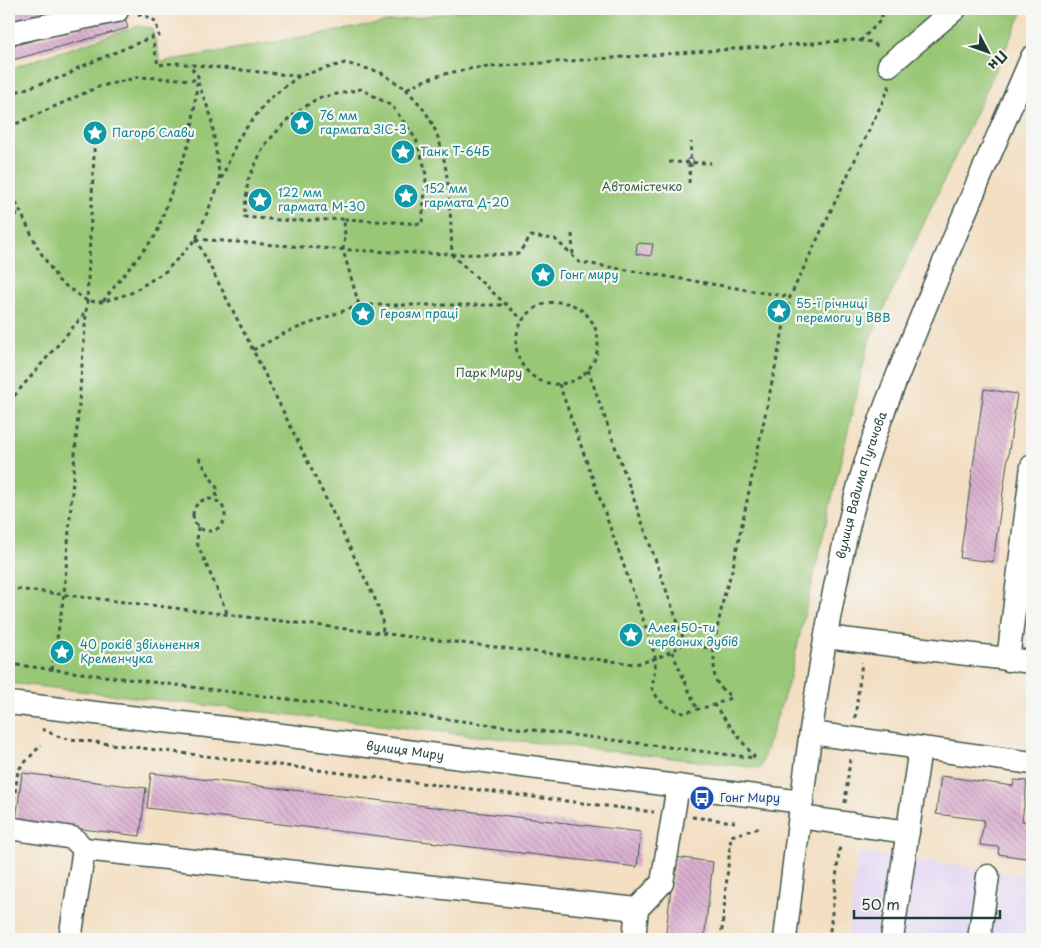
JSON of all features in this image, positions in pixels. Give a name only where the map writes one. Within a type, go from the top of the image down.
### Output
[{"type":"street","points":[[889,65],[955,9]]},
{"type":"street","points":[[9,33],[127,10]]},
{"type":"street","name":"вулиця Вадима Пугачова","points":[[785,939],[811,733],[826,637],[837,575],[856,494],[875,434],[933,288],[1032,57]]},
{"type":"street","points":[[1008,660],[1032,466]]},
{"type":"street","points":[[826,637],[1032,662]]},
{"type":"street","name":"вулиця Миру","points":[[9,703],[251,731],[678,786],[801,810],[843,823],[908,832]]},
{"type":"street","points":[[811,733],[1032,763]]},
{"type":"street","points":[[892,939],[920,748]]},
{"type":"street","points":[[634,939],[637,909],[662,883],[678,786]]},
{"type":"street","points":[[10,829],[73,838],[84,848],[637,909]]},
{"type":"street","points":[[70,939],[84,848]]},
{"type":"street","points":[[978,939],[988,876]]},
{"type":"path","points":[[860,41],[882,19],[882,9]]},
{"type":"path","points":[[9,94],[68,75],[78,68],[152,37],[159,36],[156,22],[151,18],[127,10]]},
{"type":"path","points":[[152,37],[158,65],[175,63],[299,76],[345,64],[380,72],[406,90],[425,111],[438,139],[446,171],[452,255],[523,320]]},
{"type":"path","points":[[406,90],[423,80],[448,72],[475,68],[860,41],[872,42],[885,54],[889,65],[889,88],[790,297],[733,567],[724,596],[712,649],[713,670],[716,682],[733,697],[714,705],[683,713],[666,706],[658,699],[652,688],[656,660],[559,384]]},
{"type":"path","points":[[102,302],[156,236],[191,137],[198,76],[189,65]]},
{"type":"path","points":[[9,188],[39,250],[59,281],[87,301],[102,302],[131,293],[166,272],[196,239],[239,137],[269,99],[299,76]]},
{"type":"path","points":[[9,127],[98,87],[139,77],[197,80]]},
{"type":"path","points":[[197,80],[211,116],[220,180]]},
{"type":"path","points":[[361,89],[392,106],[416,139],[425,168],[426,178],[422,224],[344,220],[291,221],[244,217],[248,180],[264,146],[289,118],[318,98],[361,89]]},
{"type":"path","points":[[52,670],[64,594],[87,301],[95,133]]},
{"type":"path","points":[[689,183],[691,142]]},
{"type":"path","points":[[669,162],[711,163]]},
{"type":"path","points":[[9,231],[20,208]]},
{"type":"path","points":[[344,220],[345,237],[343,250],[359,305]]},
{"type":"path","points":[[572,234],[574,257]]},
{"type":"path","points":[[196,239],[343,250],[452,255],[518,254],[531,236],[555,239],[579,262],[790,297]]},
{"type":"path","points":[[196,239],[253,350],[375,599],[382,618],[384,634]]},
{"type":"path","points":[[559,302],[575,306],[586,313],[598,334],[595,359],[588,370],[575,380],[559,384],[547,383],[532,376],[519,360],[516,348],[516,337],[523,320],[542,304],[559,302]]},
{"type":"path","points":[[253,350],[287,332],[359,305],[506,305]]},
{"type":"path","points":[[9,402],[86,313]]},
{"type":"path","points":[[588,370],[685,643]]},
{"type":"path","points":[[199,458],[217,488],[216,500]]},
{"type":"path","points":[[198,528],[210,531],[219,528],[222,524],[225,518],[224,511],[216,500],[203,500],[194,509],[192,516],[198,528],[197,543],[229,616]]},
{"type":"path","points":[[9,588],[635,664],[656,660],[685,643],[712,649]]},
{"type":"path","points":[[829,939],[864,642]]},
{"type":"path","points":[[672,652],[697,709]]},
{"type":"path","points":[[9,664],[755,758],[714,705]]},
{"type":"path","points":[[34,728],[62,738],[735,822]]},
{"type":"path","points":[[10,829],[18,770],[40,745]]},
{"type":"path","points":[[720,939],[731,836],[759,828]]},
{"type":"shaded area","points":[[859,852],[1032,876],[1032,939],[847,939]]},
{"type":"green space","name":"Парк Миру","points":[[472,9],[1024,9],[869,341],[789,681],[760,768],[9,683],[9,69],[137,26],[152,28],[161,62]]},
{"type":"building","points":[[9,9],[74,9],[9,23]]},
{"type":"building","points":[[124,15],[128,28],[9,61],[9,47]]},
{"type":"building","points":[[687,159],[693,159],[693,166],[687,166]]},
{"type":"building","points":[[637,243],[653,244],[651,256],[636,254]]},
{"type":"building","points":[[984,389],[1017,394],[993,562],[960,558]]},
{"type":"building","points":[[9,759],[14,759],[10,796],[9,795]]},
{"type":"building","points":[[22,773],[146,788],[140,836],[16,821]]},
{"type":"building","points":[[151,773],[641,832],[637,867],[147,808]]},
{"type":"building","points":[[941,776],[1013,786],[1014,780],[1027,781],[1022,821],[1032,823],[1032,859],[998,854],[999,847],[980,845],[984,820],[936,814]]},
{"type":"building","points":[[675,857],[713,862],[704,939],[665,939]]},
{"type":"place","name":"76 мм гармата ЗІС-3","points":[[302,123]]},
{"type":"place","name":"Пагорб Слави","points":[[95,133]]},
{"type":"place","name":"Танк Т-64Б","points":[[403,152]]},
{"type":"place","name":"152 мм гармата Д-20","points":[[406,196]]},
{"type":"place","name":"122 мм гармата М-30","points":[[260,200]]},
{"type":"place","name":"Гонг миру","points":[[543,275]]},
{"type":"place","name":"55-ї річниці перемоги у ВВВ","points":[[779,311]]},
{"type":"place","name":"Героям працi","points":[[363,314]]},
{"type":"place","name":"Алея 50-ти червоних дубів","points":[[631,635]]},
{"type":"place","name":"40 рокiв звiльнення Кременчука","points":[[62,652]]},
{"type":"place","name":"Гонг Миру","points":[[702,798]]},
{"type":"park label","name":"Автомістечко","points":[[642,187]]}]
